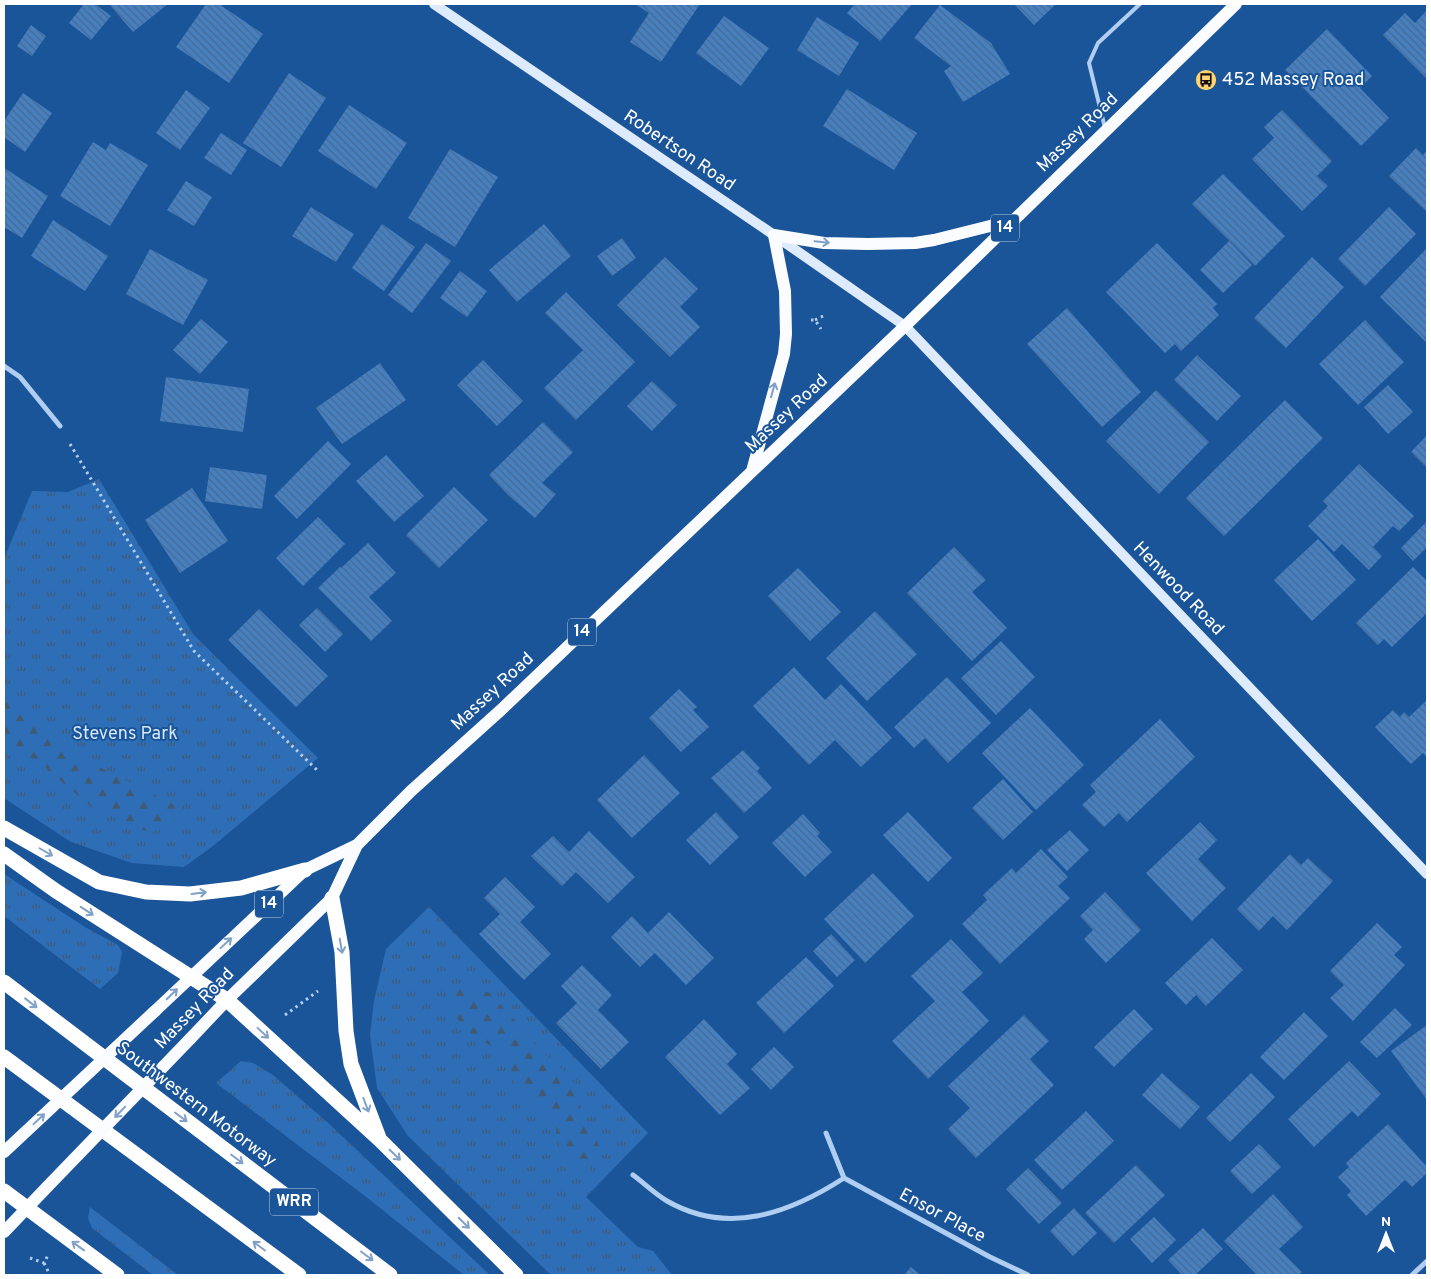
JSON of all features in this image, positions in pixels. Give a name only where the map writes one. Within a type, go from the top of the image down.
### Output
[{"type":"highway","points":[[4,828],[99,882],[146,892],[190,894],[242,888],[305,870]]},
{"type":"highway","points":[[4,854],[56,891],[227,1000],[380,1140],[516,1275]]},
{"type":"highway","points":[[332,898],[342,952],[346,1031],[351,1064],[380,1140]]},
{"type":"highway","name":"Southwestern Motorway","points":[[4,982],[390,1275]]},
{"type":"highway","points":[[4,1057],[298,1275]]},
{"type":"highway","points":[[4,1191],[117,1275]]},
{"type":"main road","name":"Robertson Road","points":[[434,4],[905,326]]},
{"type":"main road","name":"Massey Road","points":[[4,1152],[305,870],[357,844],[905,326],[1236,4]]},
{"type":"main road","points":[[752,471],[784,354],[786,334],[786,290],[774,235],[824,243],[915,243],[1014,220]]},
{"type":"main road","name":"Henwood Road","points":[[905,326],[1427,874]]},
{"type":"main road","name":"Massey Road","points":[[4,1232],[227,1000],[332,898],[357,844]]},
{"type":"street","points":[[4,366],[20,377],[60,426]]},
{"type":"street","points":[[633,1175],[667,1201],[704,1216],[742,1219],[772,1214],[819,1194],[844,1178],[826,1133]]},
{"type":"street","name":"Ensor Place","points":[[844,1178],[990,1257],[1028,1275]]},
{"type":"street","points":[[1412,1275],[1427,1261]]},
{"type":"lane","points":[[1106,130],[1089,63],[1098,43],[1140,4]]},
{"type":"path","points":[[805,319],[815,320],[825,315]]},
{"type":"path","points":[[815,320],[820,329]]},
{"type":"path","points":[[60,426],[194,651],[317,770]]},
{"type":"path","points":[[285,1015],[324,986]]},
{"type":"path","points":[[44,1263],[50,1251]]},
{"type":"path","points":[[30,1258],[44,1263],[50,1275]]},
{"type":"green space","name":"Stevens Park","points":[[99,479],[193,634],[318,758],[213,846],[184,867],[132,863],[71,842],[4,798],[4,559],[32,491],[68,492]]},
{"type":"green space","points":[[4,700],[30,715],[55,743],[175,805],[175,820],[168,827],[150,833],[91,807],[37,760],[4,748]]},
{"type":"green space","points":[[4,874],[85,927],[118,945],[122,952],[118,973],[100,989],[4,916]]},
{"type":"green space","points":[[429,907],[648,1133],[586,1197],[638,1247],[653,1251],[672,1275],[551,1275],[408,1136],[377,1088],[370,1035],[374,1001],[386,949]]},
{"type":"green space","points":[[464,984],[490,993],[530,1040],[565,1072],[581,1092],[574,1118],[591,1128],[599,1146],[589,1172],[568,1161],[556,1139],[556,1120],[517,1092],[506,1055],[471,1034],[451,1012],[449,991]]},
{"type":"green space","points":[[241,1061],[253,1063],[273,1075],[327,1122],[490,1275],[464,1275],[365,1196],[216,1083]]},
{"type":"green space","points":[[90,1207],[178,1275],[153,1275],[92,1228],[88,1218]]},
{"type":"building","points":[[84,4],[95,4],[111,16],[91,40],[69,23]]},
{"type":"building","points":[[109,4],[168,4],[133,32]]},
{"type":"building","points":[[206,4],[219,4],[263,34],[229,83],[176,47]]},
{"type":"building","points":[[635,4],[700,4],[661,62],[630,42],[649,13]]},
{"type":"building","points":[[855,4],[912,4],[880,41],[847,13]]},
{"type":"building","points":[[1014,4],[1056,4],[1034,25]]},
{"type":"building","points":[[940,5],[991,43],[1010,74],[963,102],[944,71],[951,66],[914,38]]},
{"type":"building","points":[[1427,10],[1427,79],[1383,35],[1405,13],[1415,23]]},
{"type":"building","points":[[724,16],[769,48],[741,86],[696,53]]},
{"type":"building","points":[[817,17],[859,43],[839,76],[797,50]]},
{"type":"building","points":[[31,25],[46,36],[32,56],[17,46]]},
{"type":"building","points":[[1327,29],[1372,76],[1360,88],[1389,118],[1361,146],[1285,70]]},
{"type":"building","points":[[289,73],[326,98],[281,167],[243,143]]},
{"type":"building","points":[[847,89],[917,133],[894,170],[823,126]]},
{"type":"building","points":[[186,90],[210,108],[180,150],[156,133]]},
{"type":"building","points":[[23,93],[52,113],[25,152],[4,137],[4,121]]},
{"type":"building","points":[[349,105],[407,143],[376,189],[318,151]]},
{"type":"building","points":[[1282,110],[1332,161],[1317,176],[1328,186],[1302,211],[1252,159],[1274,138],[1264,127]]},
{"type":"building","points":[[221,133],[247,150],[231,175],[204,158]]},
{"type":"building","points":[[93,142],[106,150],[110,143],[148,165],[110,226],[60,196]]},
{"type":"building","points":[[1416,148],[1423,155],[1427,150],[1427,212],[1389,176]]},
{"type":"building","points":[[450,149],[498,177],[455,247],[408,218]]},
{"type":"building","points":[[4,168],[48,196],[22,238],[4,227]]},
{"type":"building","points":[[1223,174],[1285,236],[1255,266],[1192,204]]},
{"type":"building","points":[[186,181],[212,197],[194,226],[167,210]]},
{"type":"building","points":[[311,207],[354,234],[336,262],[292,236]]},
{"type":"building","points":[[1389,207],[1416,234],[1365,286],[1338,259]]},
{"type":"building","points":[[53,220],[108,256],[85,291],[31,256]]},
{"type":"building","points":[[382,224],[415,247],[384,291],[352,268]]},
{"type":"building","points":[[544,224],[571,256],[517,302],[489,270]]},
{"type":"building","points":[[622,238],[636,258],[612,276],[597,256]]},
{"type":"building","points":[[1229,241],[1252,265],[1223,293],[1200,270]]},
{"type":"building","points":[[426,243],[451,261],[412,313],[388,295]]},
{"type":"building","points":[[1157,243],[1217,304],[1213,308],[1219,315],[1181,351],[1175,344],[1165,353],[1106,292]]},
{"type":"building","points":[[1427,248],[1427,343],[1380,297]]},
{"type":"building","points":[[150,249],[208,280],[183,325],[126,294]]},
{"type":"building","points":[[665,257],[698,289],[680,307],[700,327],[670,357],[617,305]]},
{"type":"building","points":[[1312,257],[1344,287],[1286,348],[1254,318]]},
{"type":"building","points":[[460,271],[487,291],[467,317],[440,298]]},
{"type":"building","points":[[566,292],[635,362],[576,420],[544,388],[583,350],[545,313]]},
{"type":"building","points":[[1067,308],[1141,392],[1102,427],[1027,344]]},
{"type":"building","points":[[201,319],[228,342],[200,374],[173,350]]},
{"type":"building","points":[[1365,320],[1404,362],[1358,405],[1319,364]]},
{"type":"building","points":[[1197,355],[1241,396],[1217,421],[1174,380]]},
{"type":"building","points":[[483,360],[523,401],[497,426],[457,385]]},
{"type":"building","points":[[380,363],[406,400],[342,444],[316,408]]},
{"type":"building","points":[[166,377],[249,389],[243,432],[160,421]]},
{"type":"building","points":[[652,381],[677,405],[652,431],[627,406]]},
{"type":"building","points":[[1388,385],[1413,412],[1388,434],[1364,407]]},
{"type":"building","points":[[1156,390],[1209,442],[1159,494],[1106,441]]},
{"type":"building","points":[[1285,400],[1323,438],[1224,536],[1186,498]]},
{"type":"building","points":[[543,422],[573,452],[542,483],[556,494],[535,518],[508,495],[489,475]]},
{"type":"building","points":[[1427,435],[1427,468],[1411,452]]},
{"type":"building","points":[[328,441],[351,464],[297,519],[274,496]]},
{"type":"building","points":[[386,455],[424,496],[394,522],[356,481]]},
{"type":"building","points":[[1359,464],[1414,516],[1399,531],[1393,526],[1373,547],[1382,556],[1369,570],[1342,544],[1334,552],[1308,526],[1328,506],[1323,501]]},
{"type":"building","points":[[210,467],[267,475],[262,509],[205,501]]},
{"type":"building","points":[[454,487],[488,520],[439,568],[406,535]]},
{"type":"building","points":[[192,488],[228,541],[180,573],[145,520]]},
{"type":"building","points":[[318,517],[345,544],[303,586],[276,558]]},
{"type":"building","points":[[1427,521],[1427,547],[1413,561],[1401,548]]},
{"type":"building","points":[[1318,539],[1356,580],[1312,621],[1274,580]]},
{"type":"building","points":[[368,543],[396,573],[369,597],[392,621],[371,641],[318,588]]},
{"type":"building","points":[[954,547],[986,580],[972,592],[1007,628],[972,661],[907,593]]},
{"type":"building","points":[[1413,567],[1427,581],[1427,613],[1392,647],[1384,639],[1378,645],[1356,623]]},
{"type":"building","points":[[798,568],[841,612],[810,641],[768,596]]},
{"type":"building","points":[[317,608],[343,634],[325,652],[299,625]]},
{"type":"building","points":[[259,609],[328,676],[296,707],[228,640]]},
{"type":"building","points":[[875,611],[917,654],[867,701],[826,658]]},
{"type":"building","points":[[1001,641],[1035,677],[996,715],[961,678]]},
{"type":"building","points":[[794,667],[825,700],[841,684],[892,738],[861,767],[835,740],[809,765],[753,706]]},
{"type":"building","points":[[947,677],[991,723],[948,763],[925,738],[914,748],[894,727]]},
{"type":"building","points":[[679,689],[697,707],[693,710],[709,727],[681,752],[649,718]]},
{"type":"building","points":[[1427,700],[1427,757],[1423,753],[1411,764],[1375,727],[1393,710],[1400,717],[1404,712],[1409,717]]},
{"type":"building","points":[[1030,708],[1084,765],[1036,810],[982,753]]},
{"type":"building","points":[[1160,719],[1195,757],[1127,822],[1119,813],[1104,827],[1082,805],[1096,792],[1090,785]]},
{"type":"building","points":[[743,750],[760,768],[757,771],[772,788],[744,813],[711,778]]},
{"type":"building","points":[[644,755],[680,793],[632,838],[597,800]]},
{"type":"building","points":[[1003,779],[1033,812],[1003,840],[972,808]]},
{"type":"building","points":[[716,812],[739,837],[710,865],[686,840]]},
{"type":"building","points":[[908,812],[952,858],[928,882],[883,835]]},
{"type":"building","points":[[803,814],[820,833],[817,836],[832,852],[805,877],[772,843]]},
{"type":"building","points":[[1200,822],[1217,840],[1198,859],[1226,888],[1192,921],[1146,873]]},
{"type":"building","points":[[1070,830],[1089,850],[1067,871],[1047,850]]},
{"type":"building","points":[[589,831],[635,877],[608,903],[576,872],[562,886],[531,856],[553,836],[569,852]]},
{"type":"building","points":[[1041,849],[1068,877],[1058,886],[1070,898],[1000,964],[962,924],[987,900],[983,895],[1012,868],[1016,873]]},
{"type":"building","points":[[1290,854],[1301,865],[1308,858],[1333,881],[1287,930],[1273,916],[1259,931],[1237,909]]},
{"type":"building","points":[[873,873],[914,916],[865,963],[824,919]]},
{"type":"building","points":[[505,877],[535,907],[520,922],[551,954],[524,980],[479,934],[500,914],[484,898]]},
{"type":"building","points":[[1105,892],[1141,930],[1106,963],[1084,939],[1093,930],[1080,916]]},
{"type":"building","points":[[669,912],[714,958],[686,985],[655,953],[640,967],[611,937],[632,916],[648,933]]},
{"type":"building","points":[[1377,923],[1402,947],[1394,955],[1405,965],[1353,1021],[1330,998],[1344,985],[1330,971]]},
{"type":"building","points":[[831,934],[855,960],[837,977],[813,951]]},
{"type":"building","points":[[1212,938],[1243,970],[1206,1006],[1196,995],[1186,1005],[1165,983]]},
{"type":"building","points":[[951,939],[983,973],[962,992],[989,1021],[928,1079],[892,1041],[935,1001],[911,976]]},
{"type":"building","points":[[806,957],[834,986],[784,1033],[756,1003]]},
{"type":"building","points":[[582,965],[612,995],[598,1010],[629,1042],[601,1069],[556,1023],[577,1003],[561,986]]},
{"type":"building","points":[[1395,1008],[1412,1025],[1377,1058],[1360,1042]]},
{"type":"building","points":[[1134,1009],[1153,1029],[1114,1067],[1094,1047]]},
{"type":"building","points":[[1304,1012],[1328,1036],[1284,1080],[1260,1057]]},
{"type":"building","points":[[1024,1015],[1049,1041],[1030,1059],[1054,1085],[976,1158],[948,1129],[970,1108],[948,1086]]},
{"type":"building","points":[[704,1019],[737,1054],[727,1064],[750,1088],[720,1115],[665,1057]]},
{"type":"building","points":[[1427,1025],[1427,1100],[1391,1051]]},
{"type":"building","points":[[774,1047],[794,1067],[771,1090],[751,1069]]},
{"type":"building","points":[[1349,1061],[1381,1094],[1358,1117],[1352,1111],[1314,1147],[1288,1119]]},
{"type":"building","points":[[1162,1073],[1200,1107],[1180,1129],[1142,1095]]},
{"type":"building","points":[[1251,1073],[1275,1097],[1230,1142],[1206,1118]]},
{"type":"building","points":[[1086,1111],[1114,1141],[1062,1190],[1034,1160]]},
{"type":"building","points":[[1388,1124],[1427,1167],[1427,1173],[1412,1187],[1405,1180],[1366,1216],[1347,1195],[1351,1191],[1338,1177],[1349,1167],[1346,1163]]},
{"type":"building","points":[[1259,1144],[1281,1167],[1252,1194],[1230,1171]]},
{"type":"building","points":[[1136,1165],[1165,1195],[1114,1243],[1085,1213]]},
{"type":"building","points":[[1028,1168],[1062,1203],[1039,1224],[1006,1189]]},
{"type":"building","points":[[1273,1194],[1303,1227],[1279,1249],[1302,1272],[1298,1275],[1257,1275],[1224,1241]]},
{"type":"building","points":[[1074,1208],[1097,1233],[1073,1256],[1050,1231]]},
{"type":"building","points":[[1154,1217],[1176,1240],[1152,1263],[1130,1239]]},
{"type":"building","points":[[1203,1228],[1223,1249],[1195,1275],[1182,1275],[1168,1260]]},
{"type":"building","points":[[911,1267],[920,1275],[904,1275]]},
{"type":"place","name":"452 Massey Road","points":[[1206,80]]}]
